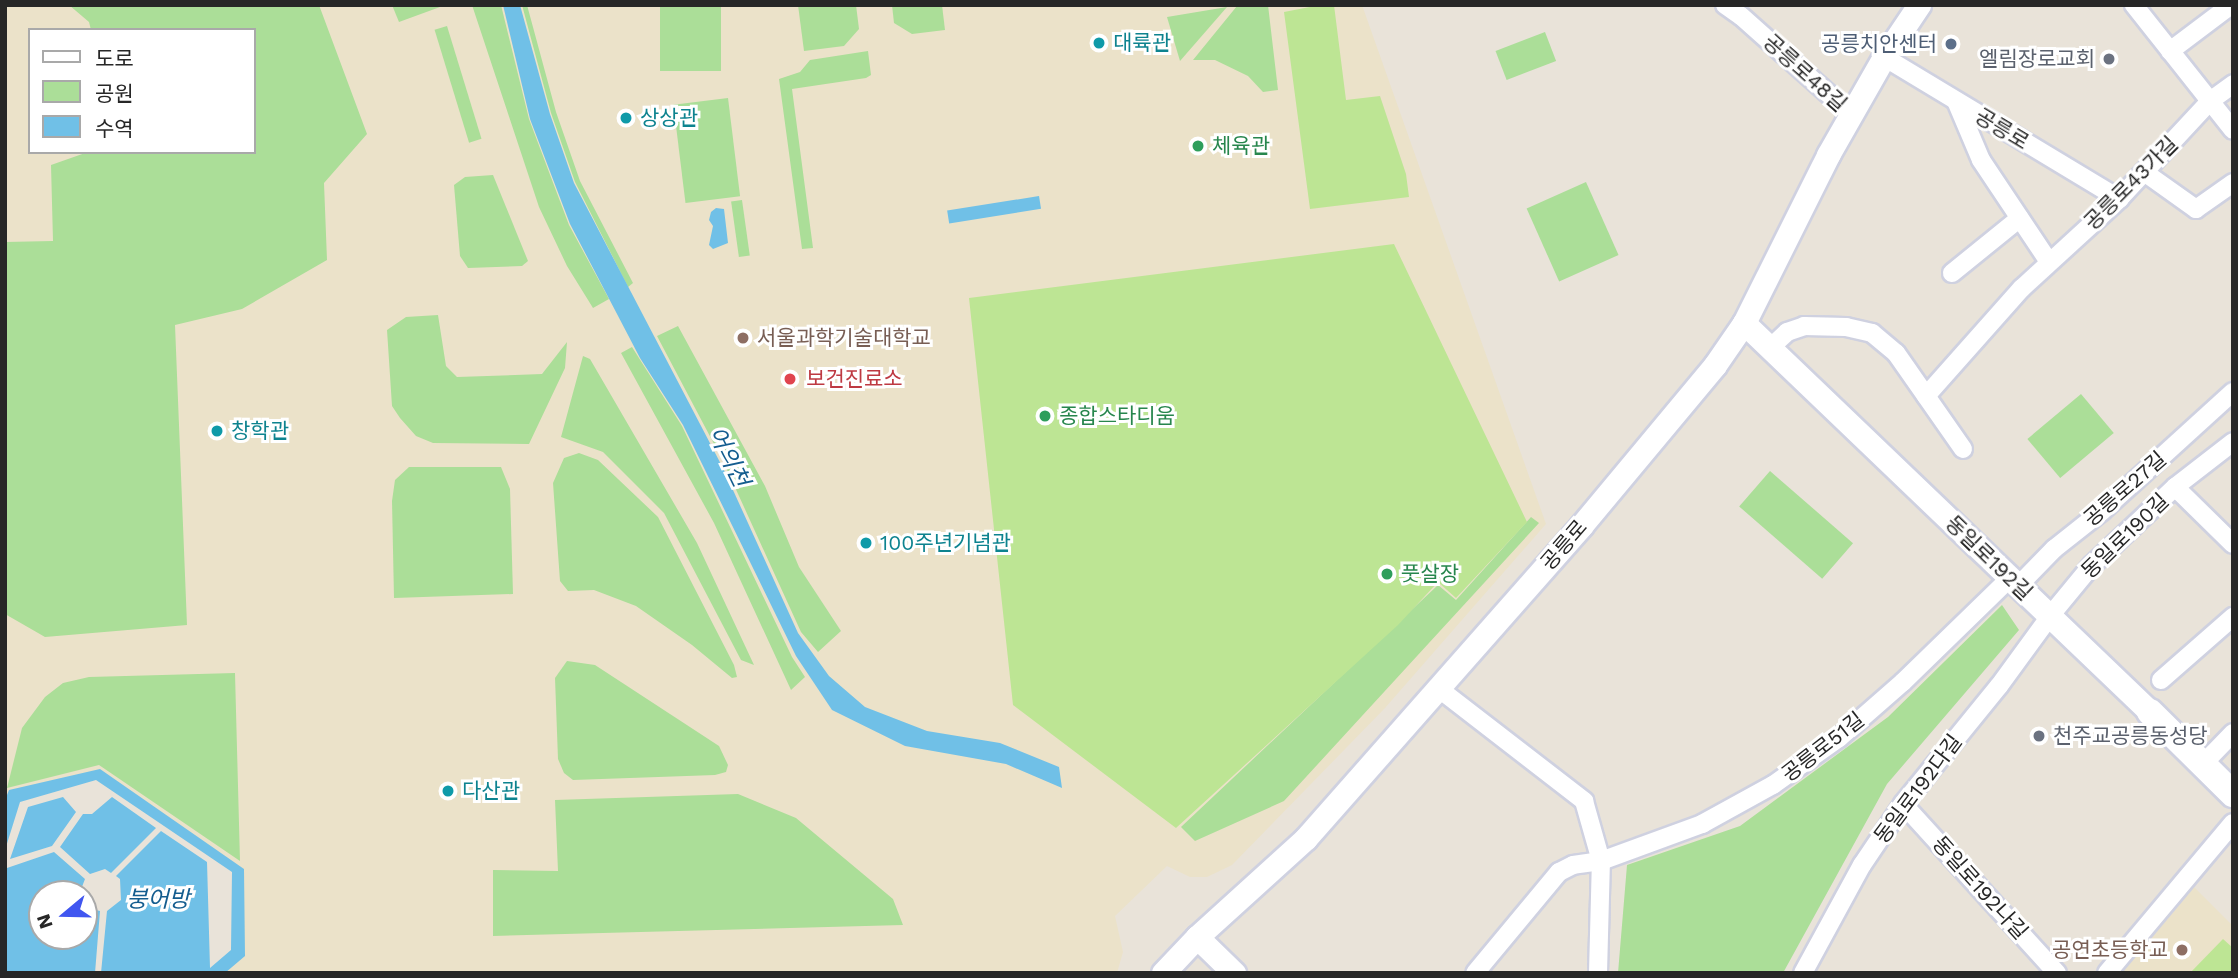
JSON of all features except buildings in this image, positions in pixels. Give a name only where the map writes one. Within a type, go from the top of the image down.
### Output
[{"type":"main road","name":"동일로192길","points":[[2150,712],[2201,766],[2233,794]]},
{"type":"street","name":"공릉로48길","points":[[1725,5],[1741,16],[1852,115]]},
{"type":"street","points":[[2134,5],[2233,130]]},
{"type":"street","points":[[2170,51],[2231,5]]},
{"type":"street","name":"공릉로","points":[[1163,973],[1197,937],[1306,838],[1581,526],[1715,365],[1744,323],[1852,115],[1913,7]]},
{"type":"street","name":"공릉로","points":[[1884,57],[2119,199]]},
{"type":"street","name":"공릉로43가길","points":[[1926,396],[2049,262],[2119,199],[2210,101],[2233,84]]},
{"type":"street","points":[[1956,101],[1982,160],[2049,262]]},
{"type":"street","points":[[2144,172],[2196,209],[2233,183]]},
{"type":"street","points":[[1952,273],[2020,218]]},
{"type":"street","name":"동일로192길","points":[[1744,323],[2150,712]]},
{"type":"street","points":[[1770,348],[1787,332],[1804,326],[1859,329],[1890,346],[1963,449]]},
{"type":"street","name":"공릉로27길","points":[[2014,582],[2102,511],[2233,392]]},
{"type":"street","points":[[2175,487],[2233,442]]},
{"type":"street","name":"동일로190길","points":[[2049,616],[2092,565],[2175,487],[2233,544]]},
{"type":"street","name":"공릉로51길","points":[[1475,973],[1559,872],[1573,864],[1601,862],[1702,824],[1773,785],[1857,722],[2014,582]]},
{"type":"street","name":"동일로192다길","points":[[1803,973],[1862,865],[1903,804],[1999,686],[2049,616]]},
{"type":"street","points":[[2161,680],[2233,617]]},
{"type":"street","points":[[1438,688],[1584,801],[1601,862],[1598,973]]},
{"type":"street","points":[[2201,766],[2233,733]]},
{"type":"street","name":"동일로192나길","points":[[1903,804],[2057,973]]},
{"type":"street","points":[[2107,973],[2233,823]]},
{"type":"street","points":[[1197,937],[1234,973]]},
{"type":"shaded area","name":"서울과학기술대학교","points":[[5,5],[1362,5],[1546,524],[1385,708],[1232,865],[1207,877],[1190,877],[1167,866],[1115,916],[1123,952],[1117,973],[5,973]]},
{"type":"shaded area","name":"공연초등학교","points":[[2193,886],[2233,926],[2233,973],[2109,973]]},
{"type":"green space","points":[[69,5],[319,5],[367,134],[324,183],[327,260],[242,309],[175,325],[187,625],[45,637],[5,614],[5,242],[53,241],[51,165],[82,154],[256,154],[256,28],[90,28],[89,22]]},
{"type":"green space","points":[[392,5],[439,5],[440,7],[399,22]]},
{"type":"green space","points":[[472,5],[501,5],[529,119],[569,225],[609,299],[593,308],[567,266],[539,207]]},
{"type":"green space","points":[[522,5],[527,5],[556,112],[580,181],[633,283],[628,287],[575,182],[551,113]]},
{"type":"green space","points":[[660,5],[721,5],[721,71],[660,71]]},
{"type":"green space","points":[[798,5],[856,5],[859,29],[844,46],[804,51]]},
{"type":"green space","points":[[892,5],[942,5],[945,30],[912,34],[894,23]]},
{"type":"green space","points":[[1268,5],[1278,90],[1263,92],[1248,76],[1215,60],[1193,60],[1237,6]]},
{"type":"green space","points":[[1334,5],[1346,100],[1380,96],[1406,174],[1409,197],[1310,209],[1284,12]]},
{"type":"green space","points":[[1227,7],[1180,61],[1167,17]]},
{"type":"green space","points":[[447,26],[481,139],[469,143],[435,30]]},
{"type":"green space","points":[[1545,32],[1556,61],[1507,80],[1496,51]]},
{"type":"green space","points":[[868,51],[871,75],[866,78],[792,89],[813,248],[802,249],[779,79],[800,72],[810,60]]},
{"type":"green space","points":[[728,98],[740,196],[685,203],[673,105]]},
{"type":"green space","points":[[493,175],[528,261],[522,266],[468,268],[460,256],[454,185],[465,177]]},
{"type":"green space","points":[[1586,182],[1619,255],[1559,282],[1527,208]]},
{"type":"green space","points":[[742,200],[750,255],[739,257],[731,202]]},
{"type":"green space","points":[[1394,244],[1527,522],[1456,598],[1438,582],[1398,625],[1176,828],[1013,705],[969,298]]},
{"type":"green space","points":[[438,315],[446,366],[457,377],[542,374],[567,342],[565,368],[529,444],[433,443],[416,436],[400,418],[392,406],[387,330],[406,317]]},
{"type":"green space","points":[[678,326],[765,486],[799,567],[841,631],[818,652],[801,632],[723,461],[657,336]]},
{"type":"green space","points":[[632,347],[682,426],[792,657],[805,677],[791,690],[714,523],[621,353]]},
{"type":"green space","points":[[583,356],[590,359],[697,543],[754,665],[741,660],[664,513],[603,452],[561,437]]},
{"type":"green space","points":[[2081,394],[2114,433],[2060,478],[2027,439]]},
{"type":"green space","points":[[579,453],[598,460],[658,517],[734,665],[737,677],[732,678],[692,645],[636,606],[594,590],[568,591],[560,581],[553,483],[564,458]]},
{"type":"green space","points":[[409,467],[501,467],[510,489],[513,594],[394,598],[392,501],[395,480]]},
{"type":"green space","points":[[1770,471],[1853,543],[1822,579],[1739,506]]},
{"type":"green space","points":[[1531,517],[1539,523],[1284,801],[1195,841],[1181,827],[1438,585],[1456,600]]},
{"type":"green space","points":[[2002,605],[2019,630],[1887,784],[1783,973],[1618,973],[1627,865],[1740,826],[1888,717]]},
{"type":"green space","points":[[567,661],[595,665],[719,746],[728,765],[726,772],[715,775],[573,780],[564,773],[558,759],[555,678]]},
{"type":"green space","points":[[235,673],[240,861],[99,765],[7,788],[22,728],[45,697],[63,683],[89,677]]},
{"type":"green space","points":[[738,794],[796,818],[893,899],[903,925],[493,936],[493,870],[558,871],[555,800]]},
{"type":"green space","points":[[2223,939],[2233,948],[2233,973],[2190,973]]},
{"type":"water","points":[[503,5],[520,5],[550,114],[574,183],[723,468],[798,633],[829,676],[865,707],[927,731],[1000,743],[1059,767],[1062,788],[1006,764],[905,746],[832,710],[796,656],[683,425],[640,358],[570,224],[530,119]]},
{"type":"water","points":[[1039,196],[1041,209],[949,223],[947,211]]},
{"type":"water","points":[[716,208],[724,209],[728,243],[713,249],[709,245],[713,226],[709,220],[711,212]]},
{"type":"water","name":"붕어방","points":[[100,769],[244,869],[245,956],[225,973],[5,973],[5,800],[9,790]]},
{"type":"pier","points":[[96,780],[232,872],[231,950],[210,968],[207,862],[161,831],[116,876],[120,879],[121,900],[107,911],[101,973],[95,973],[100,911],[98,880],[85,880],[54,852],[7,868],[5,873],[5,850],[20,802]],"holes":[[[63,797],[76,812],[52,846],[10,859],[28,807]],[[112,797],[156,828],[111,873],[105,869],[90,874],[60,847],[83,814],[92,814]]]},
{"type":"place","name":"대륙관","points":[[1099,43]]},
{"type":"place","name":"공릉치안센터","points":[[1951,44]]},
{"type":"place","name":"엘림장로교회","points":[[2109,59]]},
{"type":"place","name":"상상관","points":[[626,118]]},
{"type":"place","name":"체육관","points":[[1198,146]]},
{"type":"place","name":"서울과학기술대학교","points":[[743,338]]},
{"type":"place","name":"보건진료소","points":[[790,379]]},
{"type":"place","name":"종합스타디움","points":[[1045,416]]},
{"type":"place","name":"창학관","points":[[217,431]]},
{"type":"place","name":"100주년기념관","points":[[866,543]]},
{"type":"place","name":"풋살장","points":[[1387,574]]},
{"type":"place","name":"천주교공릉동성당","points":[[2039,736]]},
{"type":"place","name":"다산관","points":[[448,791]]},
{"type":"place","name":"공연초등학교","points":[[2182,950]]},
{"type":"water label","name":"어의천","points":[[728,457]]}]
